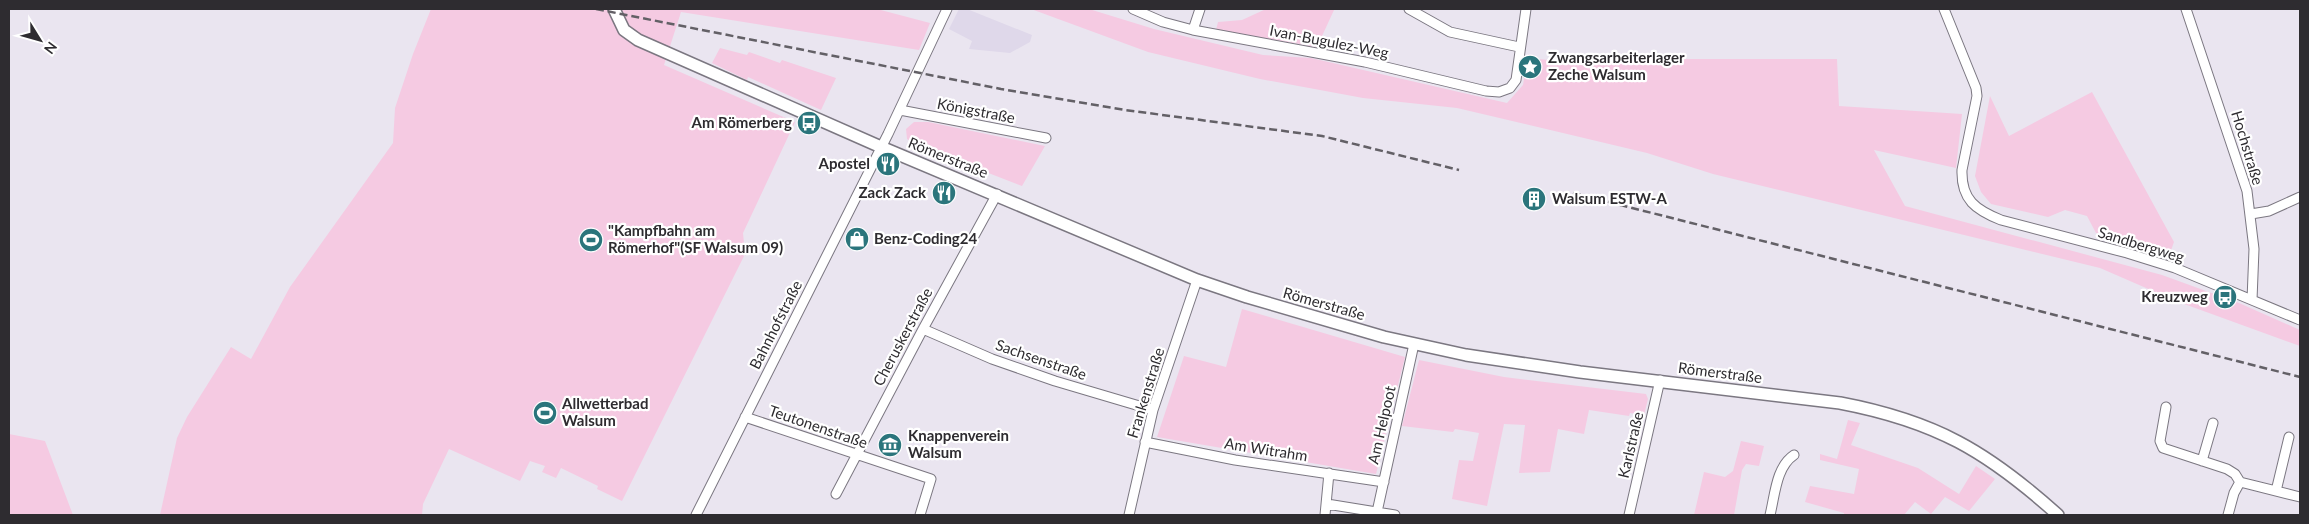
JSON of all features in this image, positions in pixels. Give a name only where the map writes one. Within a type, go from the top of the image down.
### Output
[{"type":"main road","name":"Römerstraße","points":[[614,9],[624,30],[638,40],[881,147],[997,194],[1197,280],[1288,310],[1414,344],[1489,360],[1840,403],[1905,418],[1950,436],[1984,456],[2037,496],[2058,515]]},
{"type":"street","points":[[881,147],[947,9]]},
{"type":"street","name":"Ivan-Bugulez-Weg","points":[[1133,9],[1163,22],[1193,30],[1365,62],[1486,91],[1499,92],[1510,88],[1516,80],[1519,47]]},
{"type":"street","points":[[1193,30],[1200,9]]},
{"type":"street","points":[[1409,9],[1450,32],[1519,47],[1526,9]]},
{"type":"street","name":"Sandbergweg","points":[[1944,9],[1976,88],[1977,102],[1962,180],[1972,204],[1983,213],[2001,220],[2127,253],[2175,268],[2300,320]]},
{"type":"street","name":"Hochstraße","points":[[2186,9],[2233,144],[2247,191],[2254,249],[2252,300]]},
{"type":"street","name":"Königstraße","points":[[900,110],[1046,138]]},
{"type":"street","name":"Bahnhofstraße","points":[[696,515],[881,147]]},
{"type":"street","name":"Cheruskerstraße","points":[[836,494],[922,329],[997,194]]},
{"type":"street","points":[[2251,214],[2269,211],[2300,196]]},
{"type":"street","name":"Frankenstraße","points":[[1129,515],[1153,410],[1197,280]]},
{"type":"street","name":"Sachsenstraße","points":[[922,329],[992,358],[1055,381],[1153,410]]},
{"type":"street","name":"Am Helpoot","points":[[1378,512],[1414,344]]},
{"type":"street","name":"Karlstraße","points":[[1628,515],[1660,380]]},
{"type":"street","points":[[2166,406],[2160,441],[2163,448],[2227,469],[2235,474],[2240,482],[2300,498]]},
{"type":"street","name":"Teutonenstraße","points":[[745,417],[931,479],[920,515]]},
{"type":"street","points":[[2202,461],[2213,423]]},
{"type":"street","points":[[2276,491],[2289,437]]},
{"type":"street","name":"Am Witrahm","points":[[1145,442],[1235,460],[1384,482]]},
{"type":"street","points":[[1770,515],[1780,474],[1785,463],[1794,455]]},
{"type":"street","points":[[1325,515],[1329,473]]},
{"type":"street","points":[[2228,515],[2234,493],[2240,482]]},
{"type":"street","points":[[1327,504],[1395,515]]},
{"type":"shaded area","points":[[431,9],[877,9],[930,23],[919,50],[681,12],[664,65],[795,122],[743,233],[744,243],[749,246],[622,501],[597,489],[598,486],[561,468],[556,478],[542,472],[545,466],[530,461],[520,481],[449,449],[423,504],[422,515],[160,515],[177,438],[187,417],[231,347],[251,359],[290,287],[393,143],[395,108],[413,54]]},
{"type":"shaded area","points":[[959,9],[967,9],[1032,35],[1030,42],[1010,53],[969,49],[972,41],[949,29]]},
{"type":"shaded area","points":[[1031,9],[1089,9],[1154,29],[1263,55],[1311,58],[1507,103],[1523,85],[1528,54],[1538,59],[1604,65],[1660,59],[1837,59],[1839,106],[1962,114],[1956,168],[1874,150],[1905,206],[2162,275],[2239,303],[2300,330],[2300,346],[2176,301],[2100,268],[1713,174],[1647,153],[1457,108],[1363,98],[1260,79],[1148,52]]},
{"type":"shaded area","points":[[1266,9],[1334,10],[1317,47],[1216,30],[1218,22],[1242,20]]},
{"type":"shaded area","points":[[720,48],[747,55],[749,52],[780,63],[782,60],[836,78],[821,110],[748,77],[747,80],[712,63]]},
{"type":"shaded area","points":[[2092,92],[2174,242],[2170,253],[2096,233],[2087,216],[2065,210],[2048,217],[1991,204],[1981,192],[1975,176],[1990,96],[2009,136]]},
{"type":"shaded area","points":[[914,122],[928,122],[1045,146],[1022,186],[919,146],[907,139],[906,129]]},
{"type":"shaded area","points":[[1242,309],[1405,357],[1376,474],[1157,437],[1184,356],[1226,367]]},
{"type":"shaded area","points":[[1419,360],[1504,377],[1646,394],[1648,399],[1644,415],[1630,413],[1629,416],[1589,410],[1584,434],[1558,429],[1550,472],[1519,473],[1525,425],[1504,424],[1487,506],[1452,499],[1459,460],[1473,461],[1479,433],[1455,429],[1453,432],[1402,426]]},
{"type":"shaded area","points":[[1848,420],[1860,423],[1851,445],[1918,468],[1959,494],[1976,466],[1995,479],[1969,511],[1945,497],[1931,514],[1915,502],[1904,515],[1844,515],[1844,513],[1805,502],[1810,486],[1854,494],[1859,469],[1820,460],[1820,454],[1837,459]]},
{"type":"shaded area","points":[[9,434],[45,441],[73,515],[9,515]]},
{"type":"shaded area","points":[[1741,441],[1764,446],[1759,466],[1746,464],[1742,470],[1734,515],[1694,515],[1704,472],[1725,477],[1733,471]]},
{"type":"railway","points":[[596,9],[1001,89],[1125,110],[1322,136],[1459,170]]},
{"type":"railway","points":[[1573,193],[2300,377]]},
{"type":"place","name":"Zwangsarbeiterlager Zeche Walsum","points":[[1530,67]]},
{"type":"place","name":"Am Römerberg","points":[[809,123]]},
{"type":"place","name":"Apostel","points":[[888,164]]},
{"type":"place","name":"Zack Zack","points":[[944,193]]},
{"type":"place","name":"Walsum ESTW-A","points":[[1534,199]]},
{"type":"place","name":"Benz-Coding24","points":[[857,239]]},
{"type":"place","name":"\"Kampfbahn am Römerhof\"(SF Walsum 09)","points":[[591,240]]},
{"type":"place","name":"Kreuzweg","points":[[2225,297]]},
{"type":"place","name":"Allwetterbad Walsum","points":[[545,413]]},
{"type":"place","name":"Knappenverein Walsum","points":[[890,445]]}]
